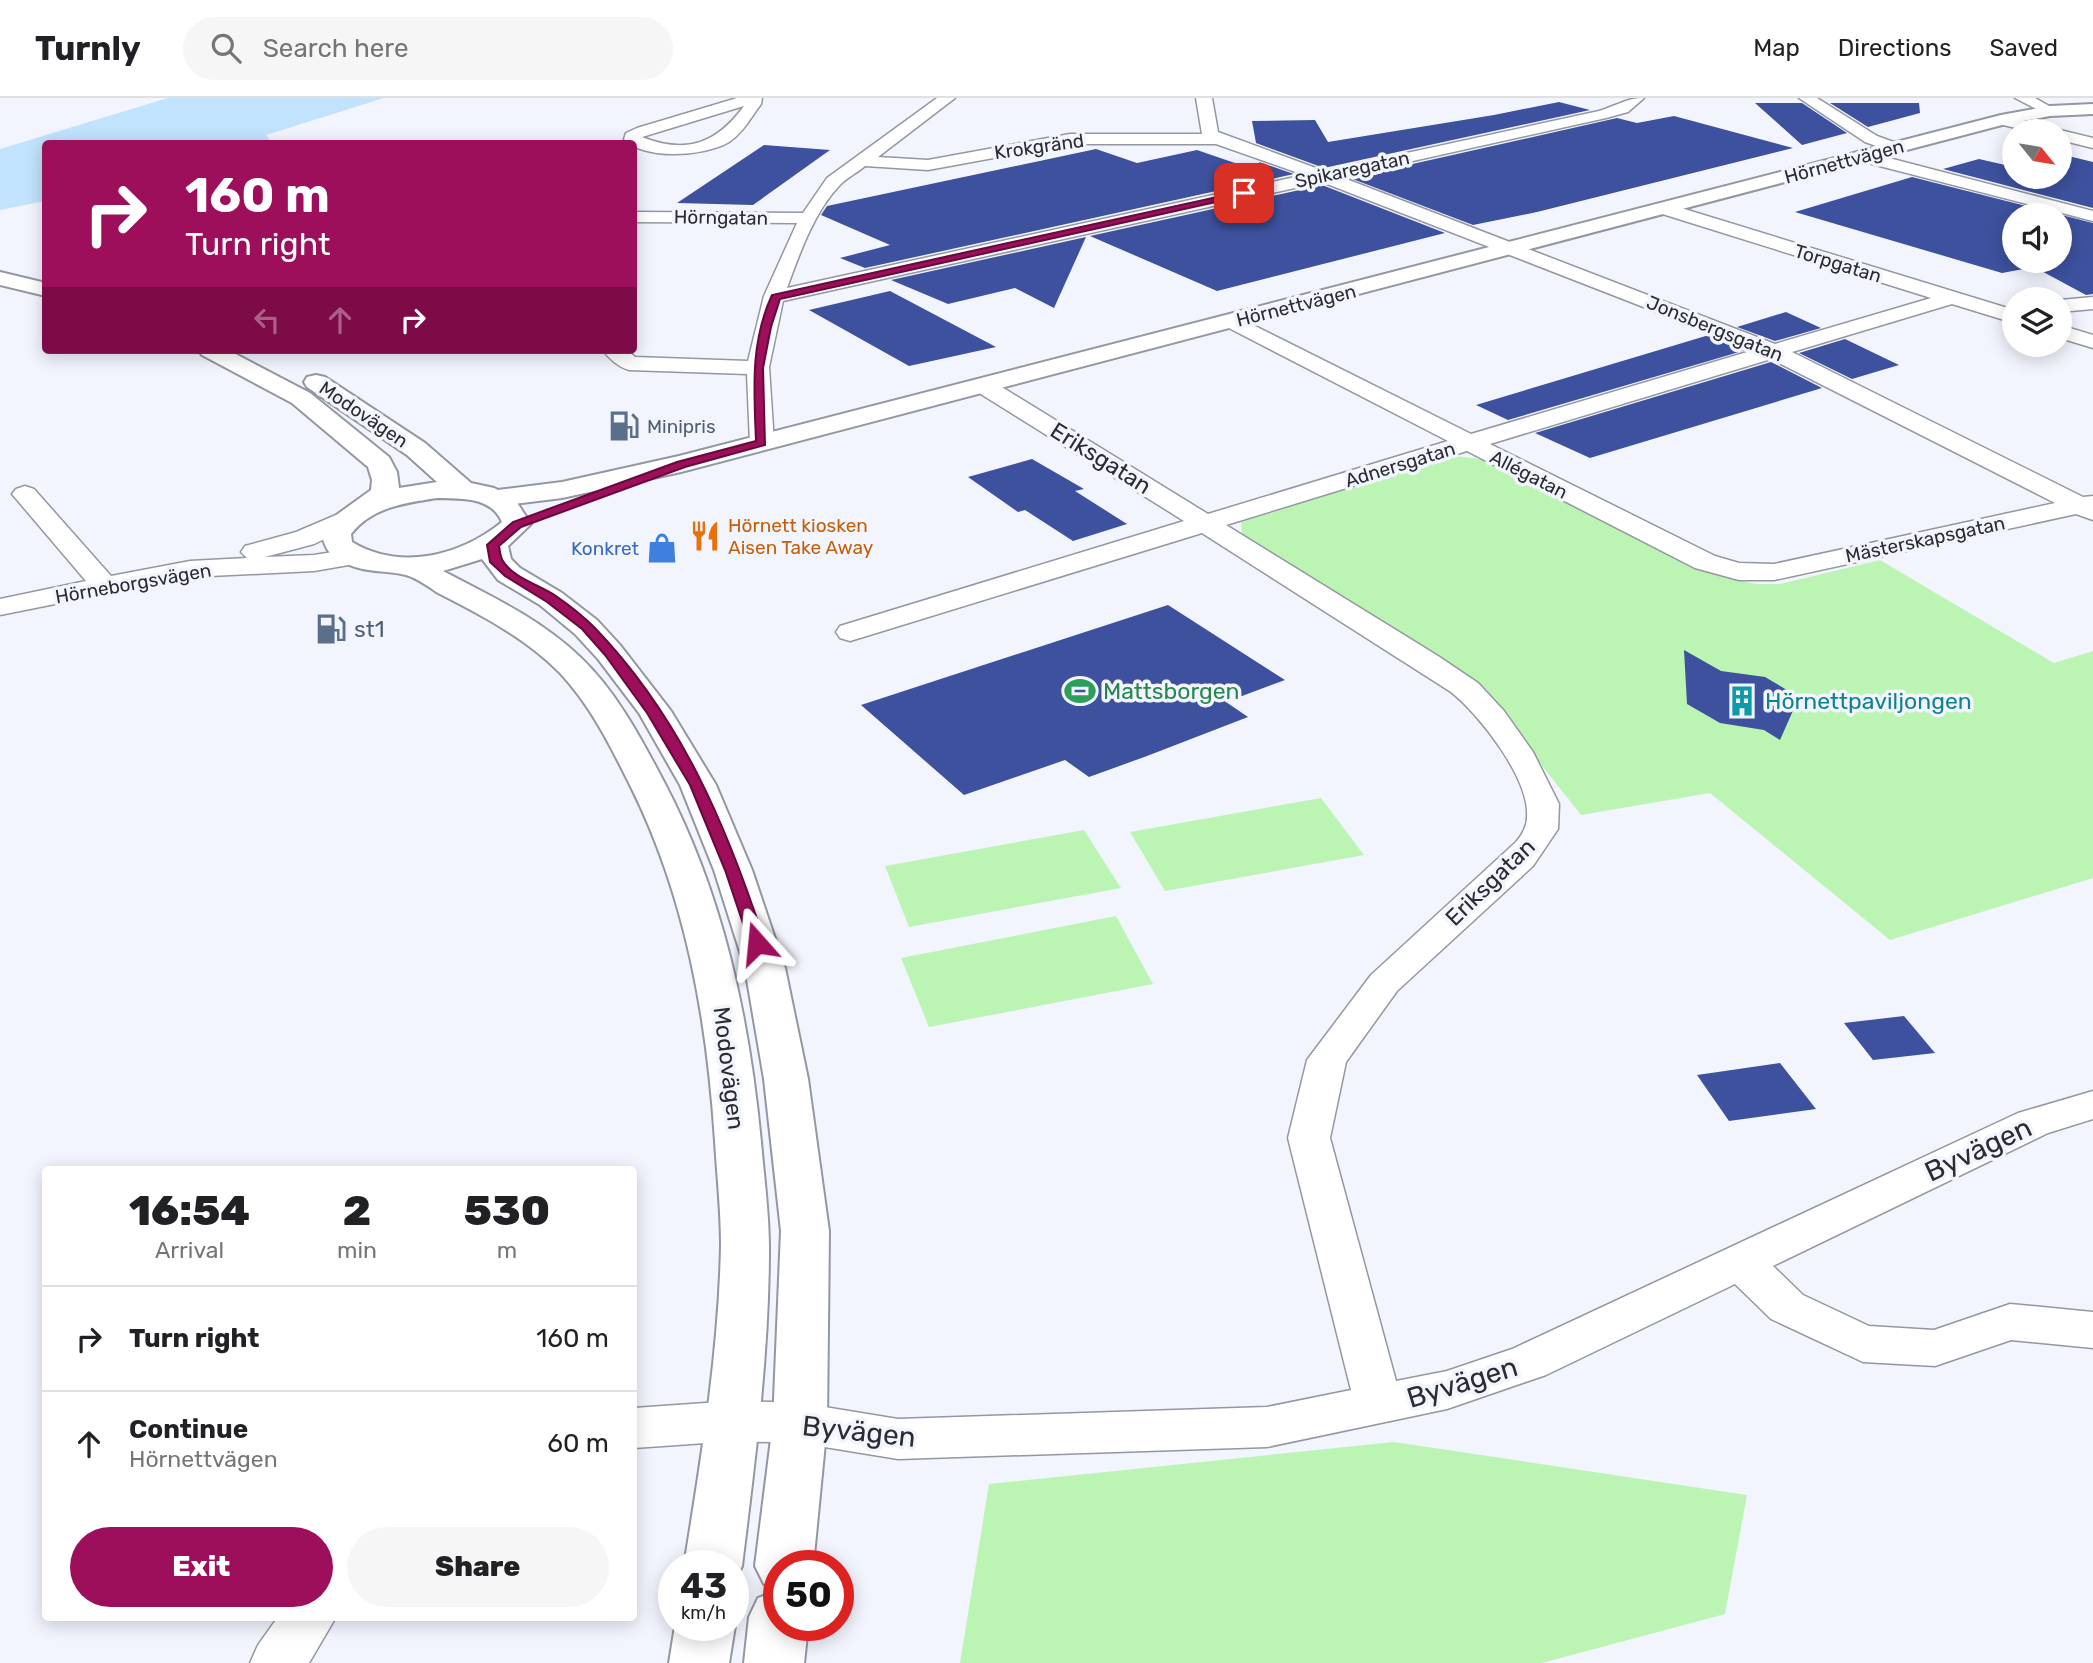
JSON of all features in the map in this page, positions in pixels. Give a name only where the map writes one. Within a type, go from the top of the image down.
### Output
[{"type":"main road","name":"Hörnettvägen","points":[[2056,119],[2093,109]]},
{"type":"main road","name":"Hörnettvägen","points":[[353,514],[410,494],[463,491],[497,498],[562,490],[681,464],[2002,120]]},
{"type":"main road","points":[[0,264],[42,275]]},
{"type":"main road","points":[[0,278],[42,289]]},
{"type":"main road","name":"Modovägen","points":[[218,354],[301,398],[380,463],[386,476],[387,488],[382,497],[353,514]]},
{"type":"main road","name":"Modovägen","points":[[264,354],[343,398],[416,449],[463,491]]},
{"type":"main road","points":[[353,514],[336,533],[338,546],[351,557],[388,566],[412,566],[451,560],[505,534],[681,464]]},
{"type":"main road","name":"Modovägen","points":[[497,498],[514,512],[496,562],[509,574],[551,599],[586,627],[609,652],[654,712],[698,785],[733,870],[765,968],[786,1079],[804,1231],[771,1423],[719,1550]]},
{"type":"main road","name":"Modovägen","points":[[412,566],[511,618],[568,664],[584,681],[612,720],[654,795],[689,876],[717,975],[734,1087],[745,1244],[771,1423],[783,1550]]},
{"type":"main road","points":[[699,1663],[703,1641]]},
{"type":"main road","points":[[774,1663],[776,1641]]},
{"type":"street","points":[[762,443],[758,368],[766,327],[776,297],[818,200],[832,182],[947,98]]},
{"type":"street","points":[[1204,98],[1210,134],[1218,139]]},
{"type":"street","name":"Spikaregatan","points":[[776,297],[1601,115],[1623,109],[1636,98]]},
{"type":"street","points":[[1807,98],[1871,139],[1893,147]]},
{"type":"street","points":[[2023,98],[2046,119]]},
{"type":"street","points":[[635,140],[632,136],[643,131],[752,99],[753,104],[733,130],[710,144],[680,149],[663,148],[637,140]]},
{"type":"street","points":[[2072,138],[2093,143]]},
{"type":"street","name":"Krokgränd","points":[[862,161],[928,165],[1070,139],[1218,139],[1322,176]]},
{"type":"street","points":[[1862,156],[2093,216]]},
{"type":"street","name":"Jonsbergsgatan","points":[[1322,176],[1774,351],[2089,507]]},
{"type":"street","name":"Torpgatan","points":[[1662,208],[2002,312]]},
{"type":"street","name":"Hörngatan","points":[[637,217],[809,218]]},
{"type":"street","name":"Adnersgatan","points":[[850,632],[1951,298]]},
{"type":"street","points":[[2072,305],[2093,303]]},
{"type":"street","name":"Allégatan","points":[[1230,321],[1705,562],[1721,568],[1757,574]]},
{"type":"street","points":[[2072,335],[2093,342]]},
{"type":"street","points":[[619,354],[629,363],[758,368]]},
{"type":"street","name":"Eriksgatan","points":[[984,386],[1428,662],[1469,691],[1506,735],[1534,782],[1545,815],[1539,836],[1521,859],[1384,983],[1327,1060],[1309,1138],[1379,1406]]},
{"type":"street","points":[[25,494],[105,586]]},
{"type":"street","name":"Mästerskapsgatan","points":[[1757,574],[2089,507]]},
{"type":"street","points":[[190,569],[286,544],[353,514]]},
{"type":"street","name":"Hörneborgsvägen","points":[[0,607],[190,569],[314,563],[351,557]]},
{"type":"street","name":"Byvägen","points":[[637,1428],[771,1423],[898,1439],[1267,1427],[1447,1391],[1529,1362],[2033,1123],[2093,1105]]},
{"type":"street","points":[[1739,1261],[1787,1307],[1863,1344],[1935,1348],[2010,1322],[2093,1331]]},
{"type":"street","points":[[277,1663],[306,1621]]},
{"type":"green space","points":[[1454,456],[1488,460],[1729,579],[1757,584],[1780,584],[1880,560],[2054,663],[2093,651],[2093,878],[1890,940],[1710,793],[1581,815],[1494,705],[1446,668],[1242,535],[1241,522]]},
{"type":"green space","points":[[1321,798],[1364,855],[1165,891],[1130,832]]},
{"type":"green space","points":[[1084,830],[1121,888],[909,927],[885,866]]},
{"type":"green space","points":[[1116,916],[1153,984],[929,1027],[901,958]]},
{"type":"green space","points":[[1394,1442],[1747,1495],[1725,1614],[1542,1663],[960,1663],[989,1484]]},
{"type":"water","points":[[168,98],[384,98],[266,135],[270,140],[42,140],[42,202],[0,210],[0,149]]},
{"type":"building","points":[[1559,102],[1590,110],[1324,168],[1256,143],[1252,121],[1315,120],[1328,142]]},
{"type":"building","points":[[1755,103],[1802,103],[1847,133],[1802,145]]},
{"type":"building","points":[[1830,103],[1919,103],[1920,113],[1868,127]]},
{"type":"building","points":[[1674,116],[1793,148],[1537,212],[1473,225],[1350,178],[1617,118],[1637,123]]},
{"type":"building","points":[[764,145],[830,150],[753,205],[677,203]]},
{"type":"building","points":[[1096,149],[1137,163],[1197,150],[1261,172],[1259,162],[1294,174],[865,268],[840,258],[890,245],[821,215],[827,206]]},
{"type":"building","points":[[2072,157],[2093,162],[2093,208],[2020,189],[2072,189]]},
{"type":"building","points":[[1979,159],[2002,164],[2002,184],[1943,169]]},
{"type":"building","points":[[1912,177],[2014,203],[2002,203],[2002,273],[1795,212]]},
{"type":"building","points":[[1322,185],[1445,233],[1217,291],[1090,236]]},
{"type":"building","points":[[2072,218],[2093,223],[2093,294],[2086,295],[2045,273],[2072,273]]},
{"type":"building","points":[[1086,237],[1054,308],[1015,288],[948,304],[891,280]]},
{"type":"building","points":[[890,291],[996,347],[909,366],[809,310]]},
{"type":"building","points":[[1786,312],[1821,328],[1775,341],[1737,327]]},
{"type":"building","points":[[1709,335],[1746,350],[1508,420],[1476,405]]},
{"type":"building","points":[[1845,339],[1899,365],[1852,379],[1799,353]]},
{"type":"building","points":[[1771,362],[1822,388],[1590,458],[1535,433]]},
{"type":"building","points":[[1032,459],[1084,489],[1075,491],[1127,524],[1073,541],[1025,510],[1018,512],[968,477]]},
{"type":"building","name":"Mattsborgen","points":[[1168,605],[1285,680],[1226,702],[1248,717],[1089,777],[1065,760],[964,795],[861,705]]},
{"type":"building","name":"Hörnettpaviljongen","points":[[1684,650],[1721,671],[1765,677],[1799,697],[1780,740],[1764,730],[1720,723],[1687,704]]},
{"type":"building","points":[[1904,1016],[1935,1053],[1873,1060],[1844,1023]]},
{"type":"building","points":[[1780,1063],[1816,1109],[1729,1121],[1697,1075]]},
{"type":"place","name":"Minipris","points":[[624,426]]},
{"type":"place","name":"Hörnett kiosken Aisen Take Away","points":[[705,536]]},
{"type":"place","name":"Konkret","points":[[662,548]]},
{"type":"place","name":"st1","points":[[331,629]]},
{"type":"place","name":"Mattsborgen","points":[[1080,691]]},
{"type":"place","name":"Hörnettpaviljongen","points":[[1742,701]]},
{"type":"route","points":[[757,943],[733,870],[698,785],[654,712],[609,652],[586,627],[551,599],[509,574],[496,562],[493,545],[517,524],[681,464],[762,443],[758,368],[766,327],[776,297],[1244,193]]}]
